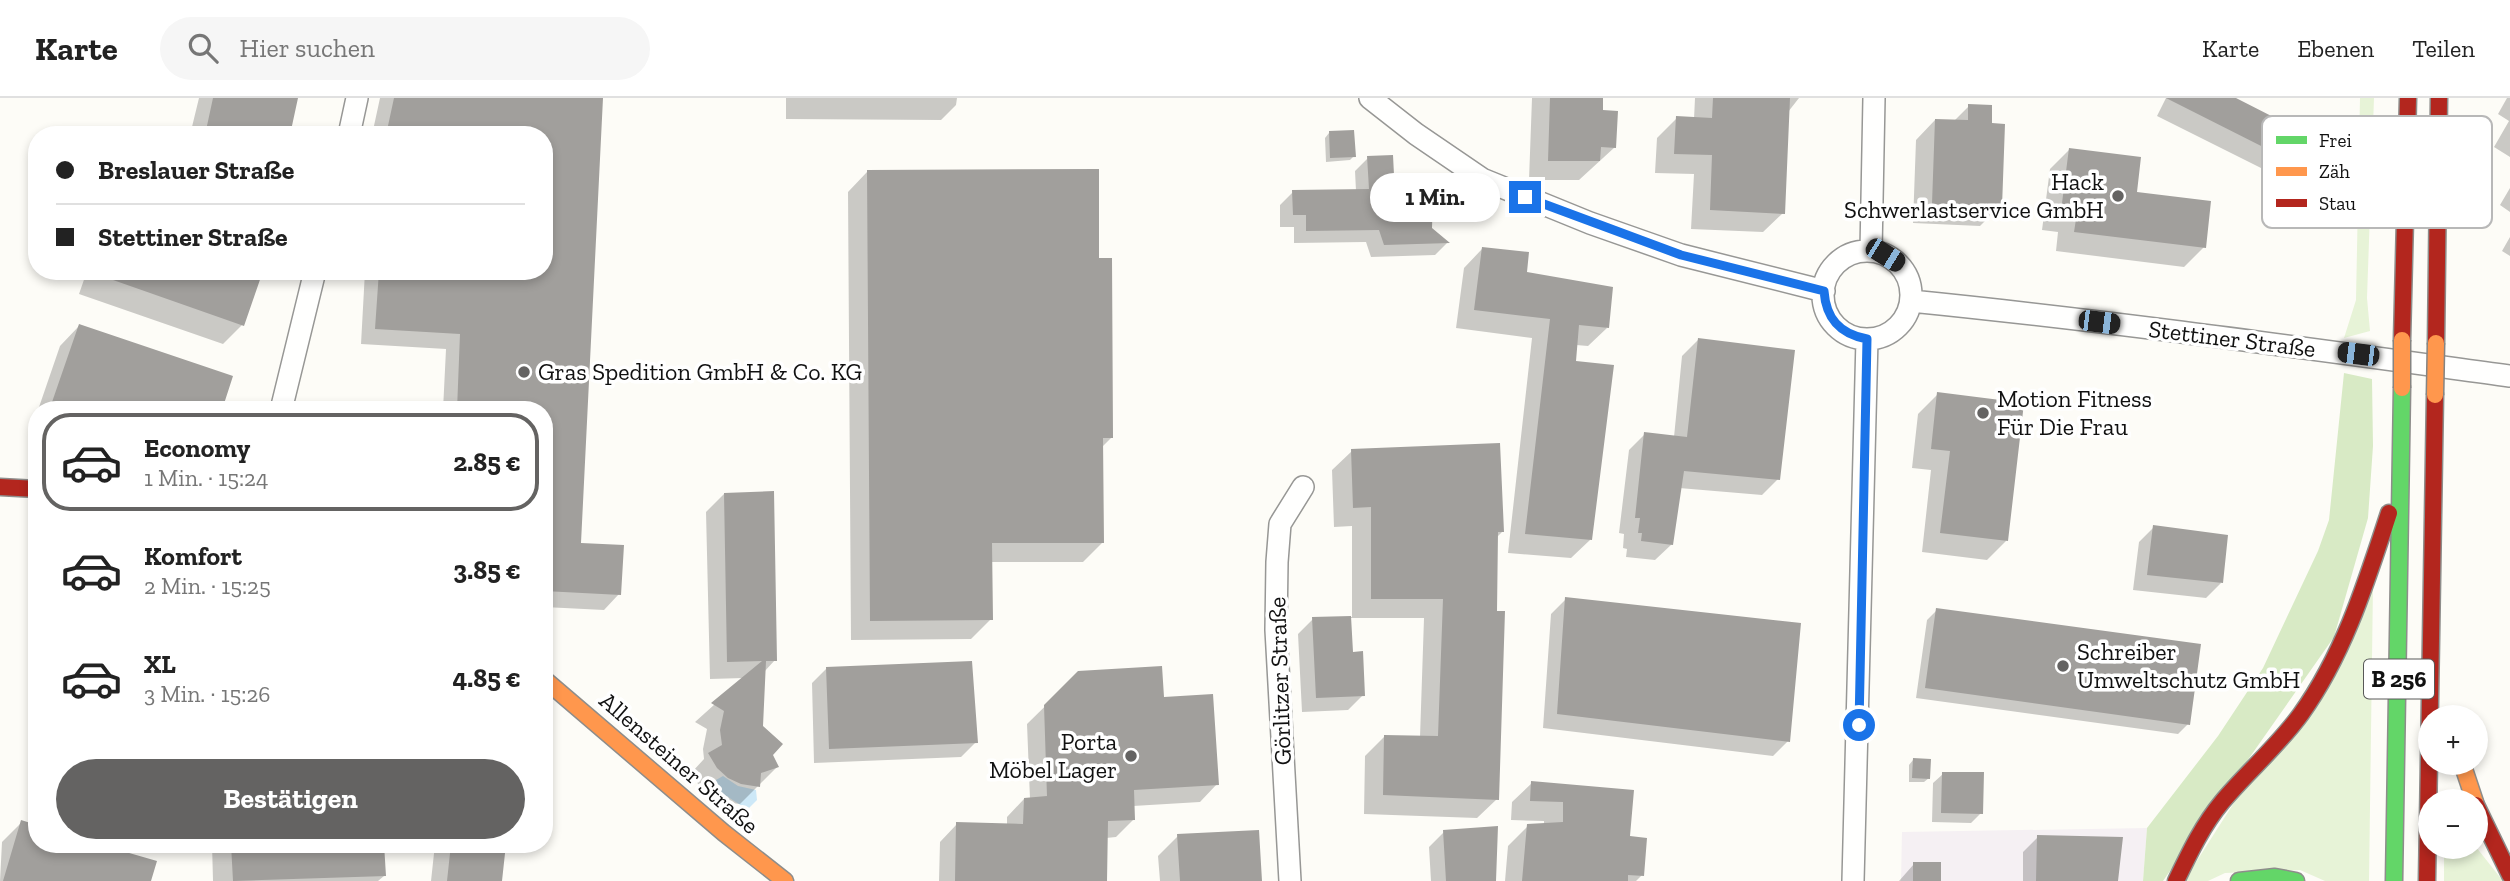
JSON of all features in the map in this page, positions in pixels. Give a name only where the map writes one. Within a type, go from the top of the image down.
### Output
[{"type":"main road","name":"B 256","points":[[2408,98],[2408,116]]},
{"type":"main road","name":"B 256","points":[[2439,98],[2439,116]]},
{"type":"main road","name":"B 256","points":[[2395,881],[2405,228]]},
{"type":"main road","name":"B 256","points":[[2427,881],[2437,228]]},
{"type":"main road","points":[[2176,881],[2189,853],[2215,812],[2300,716],[2331,668],[2357,608],[2400,478]]},
{"type":"main road","points":[[0,487],[28,489]]},
{"type":"main road","points":[[2429,656],[2444,705]]},
{"type":"main road","name":"Allensteiner Straße","points":[[553,687],[724,833],[785,881]]},
{"type":"main road","points":[[2488,828],[2510,875]]},
{"type":"main road","points":[[2239,881],[2275,877],[2296,881]]},
{"type":"street","points":[[351,126],[358,98]]},
{"type":"street","points":[[1370,98],[1416,134],[1482,179],[1681,255],[1824,291]]},
{"type":"street","points":[[1871,251],[1874,98]]},
{"type":"street","points":[[1871,251],[1885,255],[1901,268],[1911,286],[1911,301],[1901,324],[1891,332],[1867,339],[1852,336],[1840,329],[1830,318],[1824,291],[1827,277],[1834,266],[1857,252],[1871,251]]},
{"type":"street","points":[[283,401],[313,280]]},
{"type":"street","name":"Stettiner Straße","points":[[1911,301],[2215,336],[2510,376]]},
{"type":"street","points":[[1853,881],[1867,339]]},
{"type":"street","name":"Görlitzer Straße","points":[[1290,881],[1276,631],[1277,562],[1280,524],[1303,486]]},
{"type":"shaded area","points":[[2147,828],[2143,881],[1901,881],[1902,832]]},
{"type":"green space","points":[[2360,98],[2374,98],[2373,116],[2360,116]]},
{"type":"green space","points":[[2357,228],[2369,228],[2367,298],[2370,331],[2344,338],[2356,300]]},
{"type":"green space","points":[[2344,373],[2372,379],[2373,446],[2368,518],[2334,637],[2163,881],[2143,881],[2147,828],[2218,736],[2263,668],[2318,551],[2329,520]]},
{"type":"green space","points":[[2373,585],[2369,881],[2325,881],[2300,870],[2225,873],[2208,881],[2184,881]]},
{"type":"green space","points":[[2444,859],[2486,859],[2503,881],[2444,881]]},
{"type":"water","points":[[723,776],[738,786],[756,790],[757,800],[749,808],[714,788],[716,780]]},
{"type":"building","points":[[213,98],[298,98],[292,126],[207,126]]},
{"type":"building","name":"Gras Spedition GmbH & Co. KG","points":[[394,98],[603,98],[581,543],[624,545],[621,595],[553,591],[553,401],[457,401],[460,334],[375,329],[378,280],[553,280],[553,126],[388,126]]},
{"type":"building","points":[[1550,98],[1603,98],[1603,110],[1618,111],[1616,148],[1601,147],[1600,161],[1548,161]]},
{"type":"building","points":[[1713,98],[1790,98],[1785,214],[1710,210],[1712,155],[1674,154],[1676,116],[1712,118]]},
{"type":"building","points":[[2166,98],[2236,98],[2271,116],[2262,116],[2262,146]]},
{"type":"building","points":[[1968,104],[1992,105],[1992,123],[2005,124],[2002,207],[1932,204],[1935,119],[1968,120]]},
{"type":"building","points":[[1354,130],[1356,157],[1330,158],[1329,131]]},
{"type":"building","name":"Hack Schwerlastservice GmbH","points":[[2069,148],[2141,157],[2137,192],[2211,201],[2206,248],[2074,232],[2077,213],[2061,211]]},
{"type":"building","points":[[1393,155],[1395,195],[1433,197],[1432,228],[1450,243],[1384,245],[1379,230],[1306,231],[1306,215],[1293,215],[1292,190],[1369,189],[1367,156]]},
{"type":"building","points":[[1099,169],[1099,258],[1112,258],[1113,438],[1103,438],[1104,543],[992,543],[993,620],[870,621],[867,170]]},
{"type":"building","points":[[1482,247],[1529,252],[1527,272],[1613,287],[1609,328],[1579,325],[1576,361],[1614,365],[1592,540],[1525,534],[1550,319],[1474,310]]},
{"type":"building","points":[[113,280],[260,280],[244,326]]},
{"type":"building","points":[[79,324],[233,376],[225,401],[52,401]]},
{"type":"building","points":[[1698,338],[1795,350],[1780,480],[1684,471],[1673,545],[1641,541],[1642,533],[1638,533],[1640,518],[1635,518],[1644,432],[1687,437]]},
{"type":"building","points":[[1937,392],[2024,403],[2008,541],[1940,533],[1950,451],[1931,449]]},
{"type":"building","points":[[1500,443],[1504,532],[1498,532],[1497,611],[1505,611],[1499,800],[1383,795],[1384,735],[1438,736],[1443,599],[1371,599],[1371,507],[1353,508],[1351,449]]},
{"type":"building","points":[[774,491],[777,661],[766,661],[763,726],[783,744],[773,755],[779,767],[761,773],[760,787],[741,784],[728,778],[717,768],[708,753],[722,745],[720,730],[724,711],[711,703],[762,661],[727,662],[724,493]]},
{"type":"building","points":[[2153,525],[2228,535],[2223,583],[2147,575]]},
{"type":"building","points":[[1565,597],[1801,623],[1790,742],[1557,714]]},
{"type":"building","name":"Schreiber Umweltschutz GmbH","points":[[1936,608],[2201,644],[2190,725],[1925,688]]},
{"type":"building","points":[[1351,616],[1353,652],[1363,651],[1365,696],[1316,698],[1312,617]]},
{"type":"building","points":[[972,661],[978,743],[829,749],[826,667]]},
{"type":"building","name":"Porta Möbel Lager","points":[[1162,666],[1164,697],[1213,694],[1219,785],[1134,790],[1135,820],[1108,821],[1107,881],[955,881],[956,822],[1023,824],[1024,798],[1047,796],[1044,705],[1078,671]]},
{"type":"building","points":[[1913,758],[1931,759],[1930,779],[1912,778]]},
{"type":"building","points":[[1942,772],[1984,772],[1983,814],[1941,813]]},
{"type":"building","points":[[1531,781],[1634,790],[1630,836],[1647,838],[1644,876],[1628,875],[1628,881],[1522,881],[1527,824],[1563,822],[1563,802],[1530,801]]},
{"type":"building","points":[[21,820],[28,822],[28,853],[129,853],[157,861],[151,881],[3,881]]},
{"type":"building","points":[[1498,826],[1496,881],[1446,881],[1443,830]]},
{"type":"building","points":[[1259,830],[1262,881],[1180,881],[1177,834]]},
{"type":"building","points":[[2037,835],[2123,837],[2118,881],[2036,881]]},
{"type":"building","points":[[231,853],[385,853],[386,876],[233,881]]},
{"type":"building","points":[[450,853],[505,853],[502,881],[447,881]]},
{"type":"building","points":[[1913,862],[1941,862],[1941,881],[1913,881]]},
{"type":"traffic: fast","points":[[2394,881],[2402,388]]},
{"type":"traffic: fast","points":[[2239,881],[2275,877],[2296,881]]},
{"type":"traffic: slow","points":[[2402,340],[2402,388]]},
{"type":"traffic: slow","points":[[2435,395],[2436,343]]},
{"type":"traffic: slow","points":[[553,687],[724,833],[785,881]]},
{"type":"traffic: slow","points":[[2466,775],[2471,789]]},
{"type":"traffic: jam","points":[[2408,98],[2408,116]]},
{"type":"traffic: jam","points":[[2439,98],[2439,116]]},
{"type":"traffic: jam","points":[[2402,340],[2405,228]]},
{"type":"traffic: jam","points":[[2436,343],[2437,228]]},
{"type":"traffic: jam","points":[[2427,881],[2435,395]]},
{"type":"traffic: jam","points":[[0,487],[28,489]]},
{"type":"traffic: jam","points":[[2176,881],[2196,840],[2215,811],[2292,726],[2330,667],[2372,565],[2389,513]]},
{"type":"traffic: jam","points":[[2488,830],[2510,875]]},
{"type":"place","name":"Hack Schwerlastservice GmbH","points":[[2118,196]]},
{"type":"place","name":"Gras Spedition GmbH & Co. KG","points":[[524,372]]},
{"type":"place","name":"Motion Fitness Für Die Frau","points":[[1983,413]]},
{"type":"place","name":"Schreiber Umweltschutz GmbH","points":[[2063,666]]},
{"type":"place","name":"Porta Möbel Lager","points":[[1131,756]]},
{"type":"route","points":[[1525,197],[1681,255],[1824,291],[1830,318],[1840,329],[1852,336],[1867,339],[1859,725]]}]
